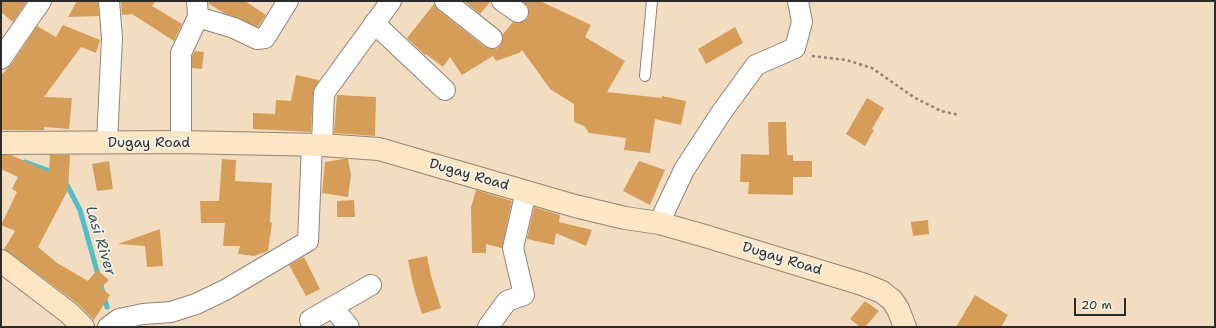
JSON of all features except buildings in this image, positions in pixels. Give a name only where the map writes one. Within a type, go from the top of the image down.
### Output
[{"type":"street","points":[[1,59],[42,1]]},
{"type":"street","points":[[107,142],[112,38],[109,1]]},
{"type":"street","points":[[181,142],[181,53],[197,9],[257,40],[265,38],[288,1]]},
{"type":"street","points":[[108,327],[119,319],[143,314],[171,312],[196,304],[225,290],[308,241],[317,145],[324,93],[391,1]]},
{"type":"street","points":[[444,1],[492,38]]},
{"type":"street","points":[[659,223],[684,170],[721,113],[756,66],[795,48],[802,22],[798,1]]},
{"type":"street","points":[[374,23],[445,90]]},
{"type":"street","name":"Dugay Road","points":[[1,143],[181,142],[317,145],[379,149],[625,218],[659,223],[856,282],[882,292],[892,300],[898,309],[905,327]]},
{"type":"street","points":[[488,327],[507,301],[524,295],[513,248],[526,191]]},
{"type":"street","points":[[1,261],[69,313],[83,327]]},
{"type":"street","points":[[310,320],[371,285]]},
{"type":"street","points":[[332,307],[349,327]]},
{"type":"lane","points":[[645,76],[652,1]]},
{"type":"path","points":[[795,48],[813,56],[846,60],[872,68],[915,98],[941,110],[959,115]]},
{"type":"waterway","name":"Lasi River","points":[[25,162],[47,170],[54,175]]},
{"type":"waterway","name":"Lasi River","points":[[64,183],[67,185],[80,210],[107,307]]}]
